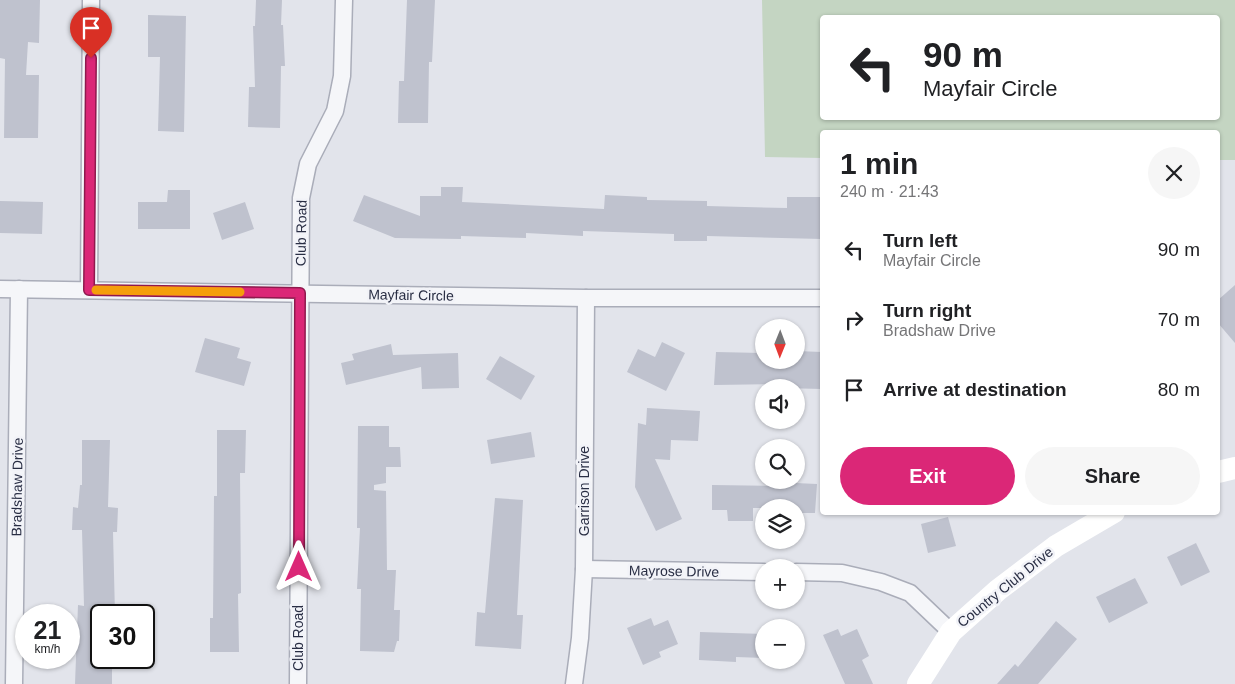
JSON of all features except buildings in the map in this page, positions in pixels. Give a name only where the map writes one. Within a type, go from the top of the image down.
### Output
[{"type":"street","points":[[89,290],[91,0]]},
{"type":"street","name":"Club Road","points":[[298,684],[301,198],[308,164],[335,111],[342,76],[344,0]]},
{"type":"street","name":"Mayfair Circle","points":[[0,289],[586,298],[820,298]]},
{"type":"street","name":"Bradshaw Drive","points":[[14,684],[19,289]]},
{"type":"street","name":"Garrison Drive","points":[[574,684],[580,638],[584,569],[586,298]]},
{"type":"street","points":[[1220,472],[1235,468]]},
{"type":"street","name":"Country Club Drive","points":[[918,684],[950,632],[998,590],[1056,546],[1109,515]]},
{"type":"street","name":"Mayrose Drive","points":[[584,569],[755,572]]},
{"type":"street","points":[[805,572],[842,573],[881,582],[910,593],[950,632]]},
{"type":"green space","points":[[762,0],[1235,0],[1235,160],[1220,160],[1220,130],[820,130],[820,158],[765,157]]},
{"type":"slow traffic","points":[[96,290],[240,292]]},
{"type":"route","points":[[91,58],[89,290],[300,293],[299,567]]}]
